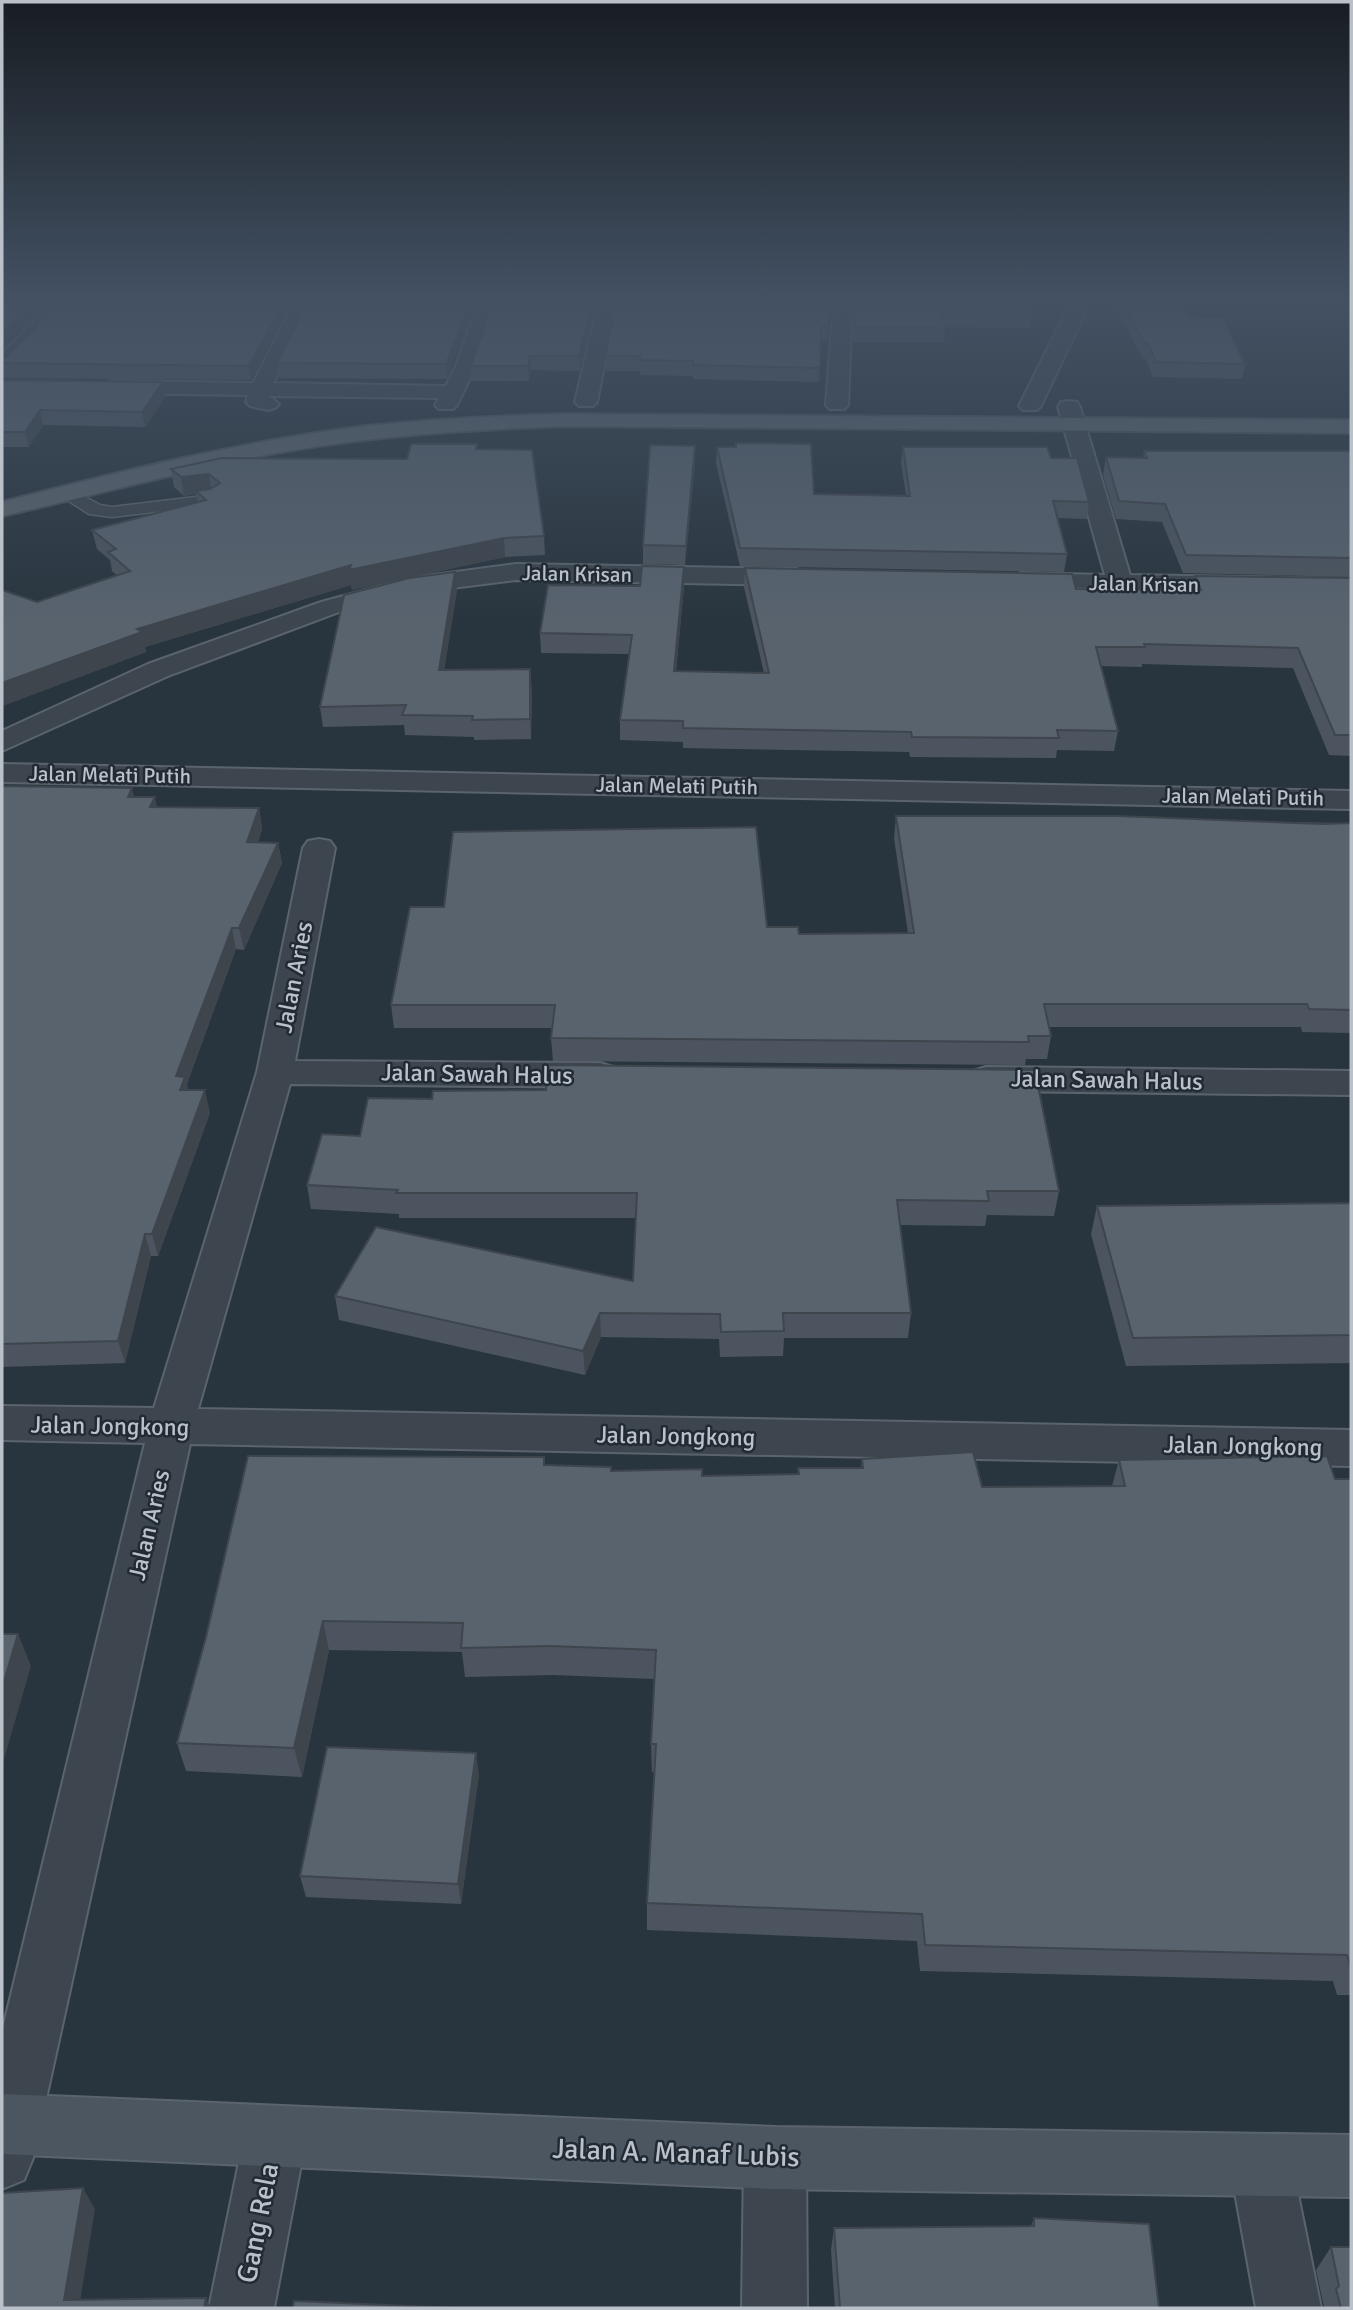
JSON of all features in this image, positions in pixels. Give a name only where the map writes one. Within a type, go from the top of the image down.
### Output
[{"type":"main road","points":[[186,443],[393,408]]},
{"type":"main road","points":[[1034,408],[1071,416],[1351,427]]},
{"type":"main road","points":[[2,509],[67,492],[278,447],[456,424],[562,420],[1351,411]]},
{"type":"street","points":[[295,408],[308,412]]},
{"type":"street","points":[[1071,416],[1120,583]]},
{"type":"street","name":"Jalan Krisan","points":[[2,742],[158,670],[330,607],[411,586],[516,572],[818,578]]},
{"type":"street","name":"Jalan Krisan","points":[[996,581],[1351,587]]},
{"type":"street","name":"Jalan Melati Putih","points":[[2,773],[1351,800]]},
{"type":"street","name":"Jalan Aries","points":[[4,2135],[171,1427],[275,1072],[319,849]]},
{"type":"street","name":"Jalan Sawah Halus","points":[[275,1072],[638,1076]]},
{"type":"street","name":"Jalan Sawah Halus","points":[[946,1079],[1351,1083]]},
{"type":"street","name":"Jalan Jongkong","points":[[2,1423],[1351,1448]]},
{"type":"street","name":"Jalan A. Manaf Lubis","points":[[4,2135],[275,2138],[775,2158],[1351,2166]]},
{"type":"street","name":"Gang Rela","points":[[241,2308],[275,2138]]},
{"type":"street","points":[[774,2308],[775,2158]]},
{"type":"street","points":[[1261,2165],[1289,2308]]},
{"type":"lane","points":[[67,492],[95,510],[112,512],[212,500]]},
{"type":"building","points":[[2,408],[145,408],[142,412],[40,410],[25,432],[2,432]]},
{"type":"building","points":[[736,443],[811,444],[814,494],[910,496],[903,447],[1047,447],[1051,458],[1077,458],[1089,502],[1053,501],[1067,554],[740,548],[717,447],[736,447]]},
{"type":"building","points":[[411,444],[477,444],[476,449],[532,450],[544,536],[504,538],[349,570],[351,565],[137,629],[142,632],[2,683],[2,590],[37,602],[130,571],[108,552],[116,549],[92,530],[206,500],[196,491],[210,489],[220,483],[209,474],[181,477],[171,469],[222,458],[407,459]]},
{"type":"building","points":[[650,445],[695,446],[686,546],[643,545]]},
{"type":"building","points":[[1144,451],[1351,451],[1351,558],[1186,555],[1165,504],[1119,501],[1106,457],[1147,458]]},
{"type":"building","points":[[642,566],[684,567],[674,671],[769,673],[745,568],[1072,574],[1076,589],[1201,590],[1195,576],[1351,578],[1351,735],[1335,735],[1298,648],[1144,644],[1145,647],[1096,647],[1118,731],[1057,730],[1059,738],[912,737],[911,732],[683,728],[683,721],[620,720],[632,635],[540,633],[548,585],[640,586]]},
{"type":"building","points":[[455,572],[439,670],[530,669],[530,719],[472,720],[473,716],[402,715],[406,705],[320,707],[344,595],[409,578]]},
{"type":"building","points":[[2,786],[132,788],[128,797],[155,797],[150,807],[259,808],[247,842],[278,843],[239,928],[232,928],[176,1076],[185,1077],[180,1090],[205,1090],[152,1234],[145,1234],[118,1341],[2,1344]]},
{"type":"building","points":[[896,816],[1118,816],[1351,823],[1351,1010],[1309,1009],[1307,1004],[1044,1004],[1051,1036],[1028,1036],[1029,1042],[551,1038],[555,1005],[391,1005],[410,907],[444,907],[453,832],[756,827],[767,927],[798,927],[799,934],[914,933]]},
{"type":"building","points":[[548,1065],[1035,1070],[1059,1191],[987,1191],[989,1201],[897,1200],[911,1313],[783,1313],[784,1331],[721,1332],[720,1314],[600,1313],[583,1351],[335,1296],[376,1227],[633,1281],[637,1193],[396,1193],[398,1190],[307,1185],[322,1134],[360,1136],[368,1098],[432,1099],[433,1091],[546,1090]]},
{"type":"building","points":[[1351,1203],[1351,1335],[1133,1338],[1097,1206]]},
{"type":"building","points":[[973,1452],[982,1487],[1125,1486],[1119,1460],[1327,1456],[1335,1479],[1351,1479],[1351,1968],[1347,1955],[925,1945],[922,1914],[647,1903],[656,1744],[651,1744],[656,1650],[550,1646],[461,1648],[463,1623],[323,1621],[294,1748],[177,1743],[206,1637],[248,1456],[544,1457],[544,1465],[611,1467],[611,1471],[702,1469],[702,1476],[799,1474],[798,1468],[863,1468],[862,1459]]},
{"type":"building","points":[[2,1634],[18,1634],[2,1688]]},
{"type":"building","points":[[327,1747],[476,1753],[458,1884],[300,1876]]},
{"type":"building","points":[[83,2188],[64,2300],[206,2298],[204,2308],[2,2308],[2,2193]]},
{"type":"building","points":[[1034,2218],[1149,2224],[1159,2308],[840,2308],[834,2228],[1034,2226]]},
{"type":"building","points":[[1331,2247],[1351,2247],[1351,2308],[1341,2308]]},
{"type":"building","points":[[294,2301],[457,2308],[293,2308]]}]
